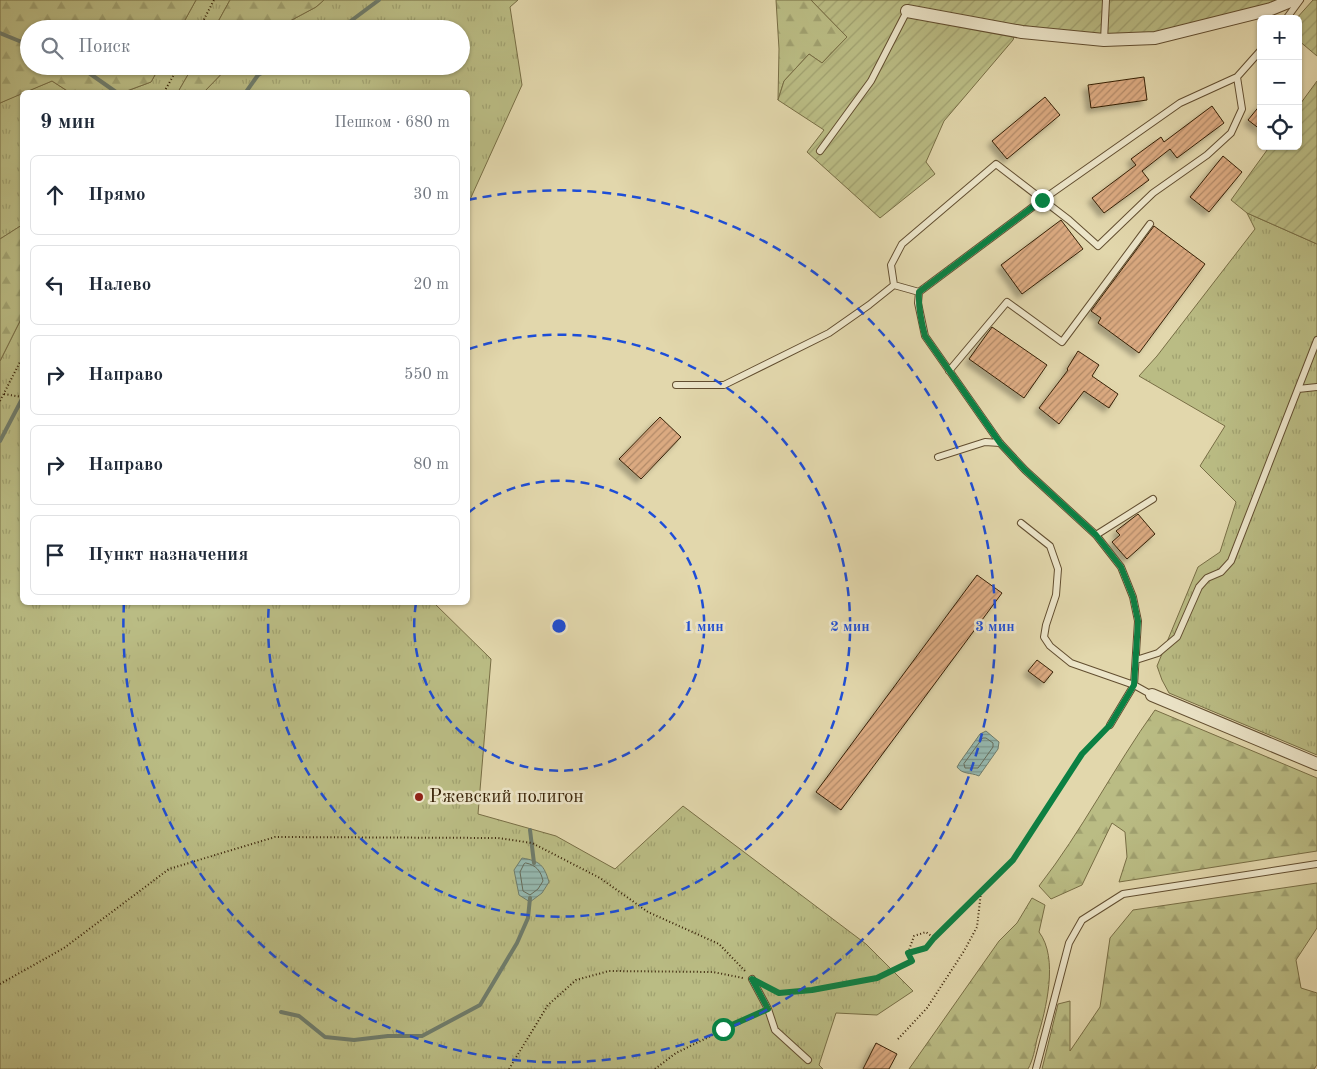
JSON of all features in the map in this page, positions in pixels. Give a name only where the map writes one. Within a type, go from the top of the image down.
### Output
[{"type":"street","points":[[907,11],[1022,32],[1104,40],[1155,38],[1270,10],[1293,0]]},
{"type":"street","points":[[1152,695],[1317,764]]},
{"type":"lane","points":[[1104,40],[1106,0]]},
{"type":"lane","points":[[1289,15],[1300,0]]},
{"type":"lane","points":[[820,151],[871,81],[907,11]]},
{"type":"lane","points":[[1110,725],[1134,685],[1136,660],[1138,621],[1133,597],[1121,567],[1096,535],[1025,470],[1000,443],[925,336],[918,303],[919,292],[1042,200],[1180,103],[1237,77],[1257,54]]},
{"type":"lane","points":[[894,284],[891,265],[902,244],[996,164],[1069,220],[1098,246],[1153,193],[1207,155],[1231,133],[1242,110],[1237,77]]},
{"type":"lane","points":[[948,370],[1007,302],[1062,342],[1150,224]]},
{"type":"lane","points":[[894,284],[919,292]]},
{"type":"lane","points":[[676,386],[724,385],[829,333],[869,305],[894,284]]},
{"type":"lane","points":[[1136,660],[1158,653],[1177,637],[1200,587],[1207,578],[1221,572],[1231,561],[1317,340]]},
{"type":"lane","points":[[1298,389],[1317,387]]},
{"type":"lane","points":[[938,457],[985,442],[1000,443]]},
{"type":"lane","points":[[1096,535],[1153,499]]},
{"type":"lane","points":[[1021,524],[1050,546],[1058,569],[1056,595],[1044,637],[1050,646],[1071,663],[1134,685],[1152,695]]},
{"type":"lane","points":[[1036,1069],[1069,943],[1082,920],[1123,894],[1317,864]]},
{"type":"lane","points":[[752,979],[768,1009],[775,1030],[808,1060]]},
{"type":"path","points":[[204,20],[214,0]]},
{"type":"path","points":[[165,90],[173,75]]},
{"type":"path","points":[[0,401],[20,362]]},
{"type":"path","points":[[4,394],[20,397]]},
{"type":"path","points":[[908,953],[926,948],[1013,860],[1082,754],[1110,725]]},
{"type":"path","points":[[0,984],[64,948],[169,869],[275,837],[498,838],[532,843],[600,878],[648,912],[719,944],[752,979]]},
{"type":"path","points":[[898,1039],[927,1008],[968,943],[977,927],[981,892]]},
{"type":"path","points":[[509,1069],[548,1005],[576,980],[609,971],[713,972],[752,979],[779,993],[812,990],[877,978],[912,961],[908,953],[914,936],[926,932],[934,938]]},
{"type":"path","points":[[655,1069],[676,1053],[768,1009]]},
{"type":"green space","points":[[0,0],[196,0],[185,20],[20,20],[20,75],[155,75],[151,82],[129,90],[66,90],[52,81],[31,90],[20,90],[20,95],[0,103]]},
{"type":"green space","points":[[196,0],[230,0],[219,20],[185,20]]},
{"type":"green space","points":[[230,0],[324,0],[316,7],[292,20],[219,20]]},
{"type":"green space","points":[[324,0],[518,0],[510,7],[522,85],[470,200],[470,90],[206,90],[220,75],[470,75],[470,20],[292,20],[316,7]]},
{"type":"green space","points":[[776,0],[811,0],[847,37],[822,63],[809,54],[784,81],[778,100],[779,49]]},
{"type":"green space","points":[[811,0],[1279,0],[1274,4],[1155,33],[1101,36],[1018,25],[1013,40],[944,121],[926,162],[935,174],[880,218],[807,152],[824,130],[778,100],[784,81],[809,54],[822,63],[847,37]]},
{"type":"green space","points":[[1313,0],[1317,0],[1317,56],[1302,43],[1302,15],[1300,15]]},
{"type":"green space","points":[[155,75],[188,75],[179,90],[129,90],[151,82]]},
{"type":"green space","points":[[188,75],[220,75],[206,90],[179,90]]},
{"type":"green space","points":[[52,81],[66,90],[30,90]]},
{"type":"green space","points":[[1317,81],[1317,244],[1247,213],[1231,200],[1267,150],[1302,150],[1302,102]]},
{"type":"green space","points":[[20,94],[20,226],[0,239],[0,103]]},
{"type":"green space","points":[[1247,213],[1317,244],[1317,755],[1169,693],[1157,666],[1198,567],[1220,552],[1236,502],[1200,466],[1225,426],[1139,376],[1157,356],[1255,229]]},
{"type":"green space","points":[[20,226],[20,321],[0,361],[0,239]]},
{"type":"green space","points":[[20,321],[20,605],[436,605],[491,659],[478,814],[556,836],[615,869],[683,806],[866,944],[913,991],[877,1015],[836,1013],[819,1065],[823,1069],[0,1069],[0,361]]},
{"type":"green space","points":[[1155,710],[1317,778],[1317,851],[1119,882],[1127,857],[1125,832],[1112,823],[1082,885],[1051,899],[1039,886],[1070,843]]},
{"type":"green space","points":[[1317,883],[1317,928],[1296,960],[1301,988],[1317,993],[1317,1065],[1314,1069],[1042,1069],[1058,1004],[1070,1001],[1070,1051],[1100,1007],[1110,938],[1133,910]]},
{"type":"green space","points":[[1032,898],[1045,905],[1039,932],[1045,943],[1050,970],[1044,1014],[1034,1054],[1028,1069],[909,1069],[999,941],[1017,923]]},
{"type":"water","points":[[986,731],[999,742],[998,749],[979,776],[962,771],[957,767],[960,762],[980,734]]},
{"type":"water","points":[[522,858],[537,862],[543,868],[549,882],[542,893],[530,902],[519,895],[514,870]]},
{"type":"building","points":[[1144,77],[1147,100],[1091,108],[1088,85]]},
{"type":"building","points":[[1045,97],[1060,115],[1007,159],[992,141]]},
{"type":"building","points":[[1212,106],[1224,123],[1177,158],[1170,149],[1142,171],[1149,180],[1104,213],[1092,198],[1136,165],[1131,159],[1161,137],[1164,142]]},
{"type":"building","points":[[1257,109],[1257,127],[1248,120]]},
{"type":"building","points":[[1223,156],[1242,172],[1209,212],[1190,197]]},
{"type":"building","points":[[1061,220],[1083,249],[1022,294],[1001,265]]},
{"type":"building","points":[[1154,226],[1205,264],[1139,353],[1098,323],[1101,318],[1091,311]]},
{"type":"building","points":[[992,327],[1047,365],[1024,398],[969,359]]},
{"type":"building","points":[[1078,351],[1099,365],[1092,376],[1118,394],[1109,408],[1084,391],[1059,424],[1039,408],[1068,370]]},
{"type":"building","points":[[660,417],[681,437],[641,479],[619,459]]},
{"type":"building","points":[[1138,514],[1155,534],[1127,559],[1112,542],[1120,535],[1116,531]]},
{"type":"building","points":[[977,575],[1002,593],[841,810],[816,792]]},
{"type":"building","points":[[1037,660],[1053,672],[1044,683],[1028,671]]},
{"type":"building","points":[[876,1043],[897,1054],[889,1069],[863,1069]]},
{"type":"waterway","points":[[352,20],[379,0]]},
{"type":"waterway","points":[[0,33],[20,41]]},
{"type":"waterway","points":[[92,75],[113,90]]},
{"type":"waterway","points":[[247,90],[258,75]]},
{"type":"waterway","points":[[0,441],[20,403]]},
{"type":"waterway","points":[[530,830],[534,863]]},
{"type":"waterway","points":[[281,1012],[299,1016],[325,1037],[354,1040],[388,1036],[422,1036],[480,1005],[517,943],[528,918],[530,898]]},
{"type":"place","name":"Ржевский полигон","points":[[419,797]]},
{"type":"route","points":[[723,1029],[768,1009],[752,979],[779,993],[812,990],[877,978],[912,961],[908,953],[926,948],[1013,860],[1082,754],[1110,725],[1134,685],[1138,621],[1133,597],[1121,567],[1096,535],[1025,470],[1000,443],[925,336],[920,318],[919,292],[1042,200]]}]
